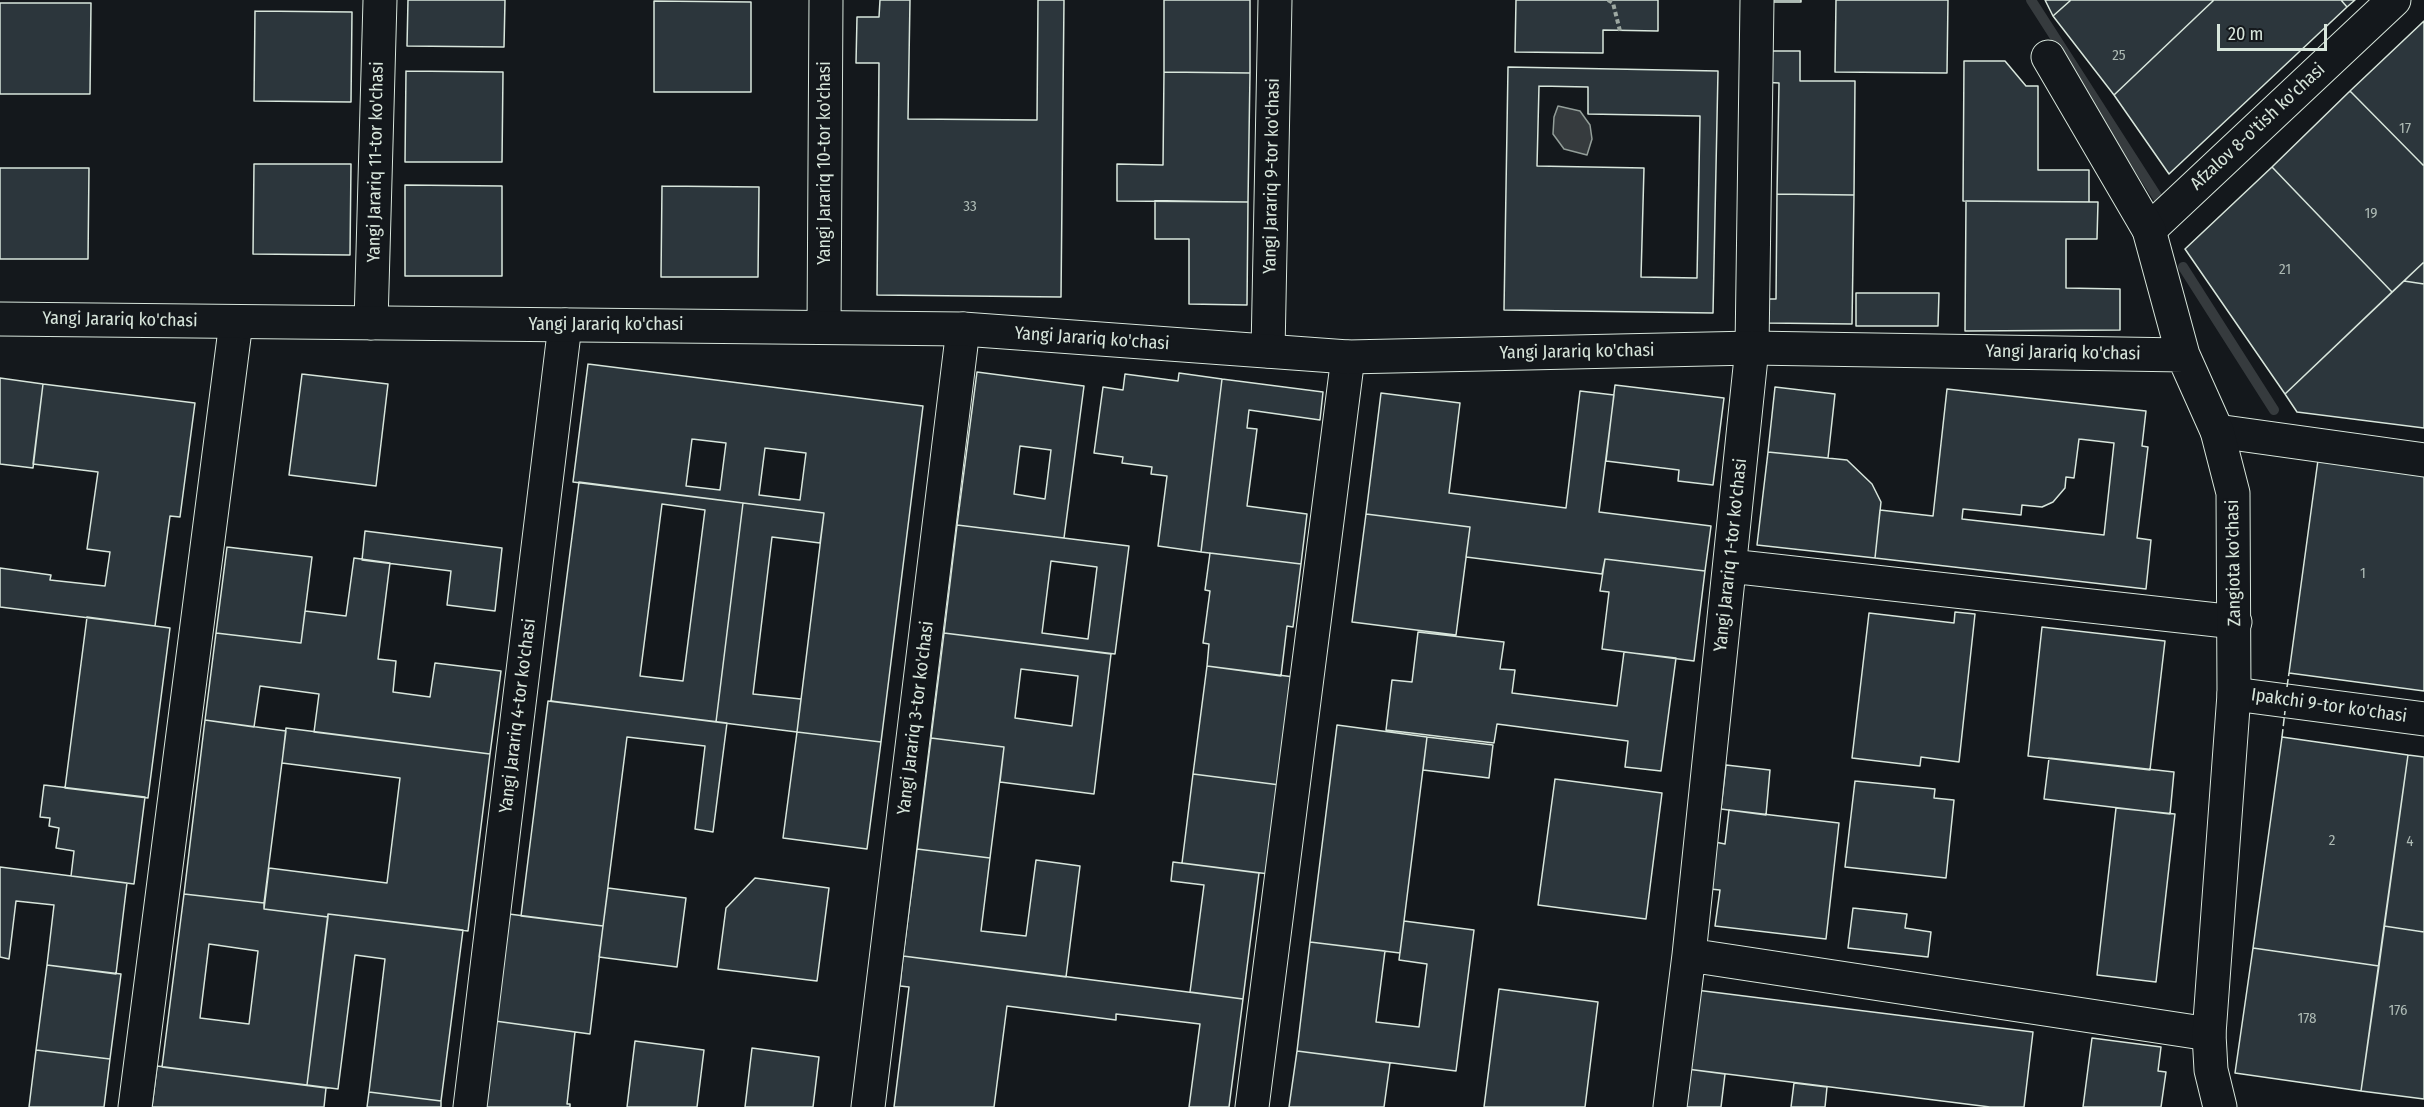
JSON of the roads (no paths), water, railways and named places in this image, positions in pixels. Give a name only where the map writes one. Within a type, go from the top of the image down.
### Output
[{"type":"street","name":"Yangi Jarariq 11-tor ko'chasi","points":[[371,323],[380,0]]},
{"type":"street","name":"Yangi Jarariq 10-tor ko'chasi","points":[[824,327],[826,0]]},
{"type":"street","name":"Yangi Jarariq 9-tor ko'chasi","points":[[1269,351],[1275,0]]},
{"type":"street","name":"Yangi Jarariq 1-tor ko'chasi","points":[[1670,1107],[1689,955],[1752,348],[1757,0]]},
{"type":"street","name":"Afzalov 8-o'tish ko'chasi","points":[[2149,230],[2394,0]]},
{"type":"street","name":"Zangiota ko'chasi","points":[[2048,57],[2149,230],[2183,355],[2217,431],[2233,493],[2234,694],[2209,1034],[2211,1070],[2220,1107]]},
{"type":"street","name":"Yangi Jarariq ko'chasi","points":[[0,318],[963,329],[1348,357],[1752,348],[2183,355]]},
{"type":"street","points":[[135,1107],[236,322]]},
{"type":"street","name":"Yangi Jarariq 4-tor ko'chasi","points":[[470,1107],[565,325]]},
{"type":"street","name":"Yangi Jarariq 3-tor ko'chasi","points":[[868,1107],[963,329]]},
{"type":"street","points":[[1252,1107],[1348,357]]},
{"type":"street","points":[[2217,431],[2424,460]]},
{"type":"street","points":[[1730,566],[2235,622]]},
{"type":"street","name":"Ipakchi 9-tor ko'chasi","points":[[2234,694],[2424,719]]},
{"type":"street","points":[[1689,955],[2209,1034]]},
{"type":"waterway","points":[[2031,0],[2160,201]]},
{"type":"waterway","points":[[2183,267],[2274,410]]}]
